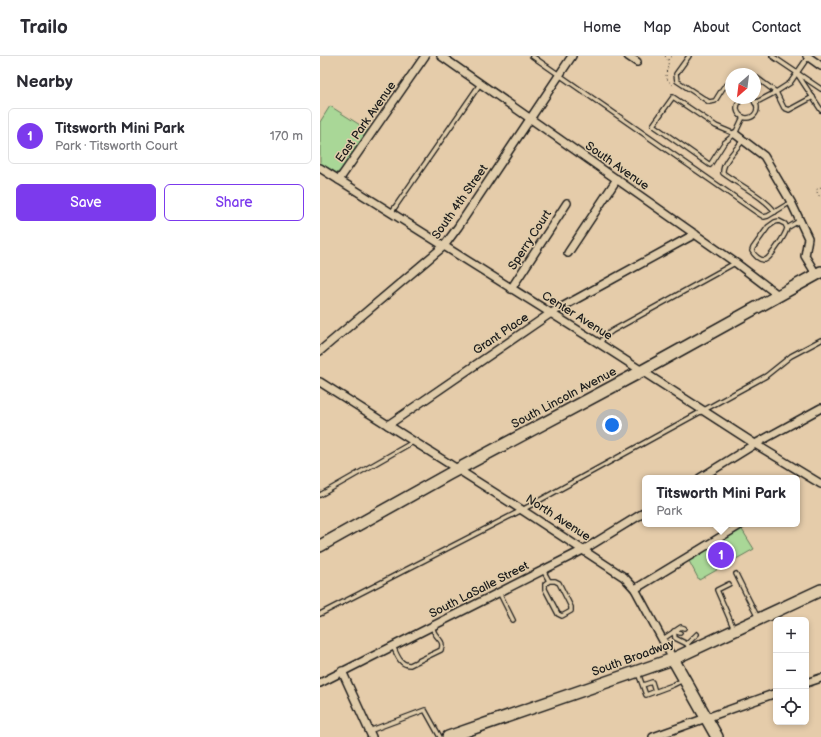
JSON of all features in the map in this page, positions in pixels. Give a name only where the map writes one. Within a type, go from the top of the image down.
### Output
[{"type":"street","name":"East Park Avenue","points":[[339,180],[425,56]]},
{"type":"street","name":"South 4th Street","points":[[320,351],[444,246],[572,56]]},
{"type":"street","points":[[628,56],[637,62]]},
{"type":"street","points":[[807,56],[821,66]]},
{"type":"street","name":"South Avenue","points":[[444,57],[480,84],[736,262],[778,295]]},
{"type":"street","points":[[735,134],[764,156],[800,220],[808,238],[805,256],[818,273]]},
{"type":"street","name":"Center Avenue","points":[[320,168],[392,212],[755,444],[821,484]]},
{"type":"street","points":[[568,253],[617,180]]},
{"type":"street","name":"Sperry Court","points":[[511,289],[567,203]]},
{"type":"street","name":"Grant Place","points":[[388,425],[551,314],[695,234]]},
{"type":"street","name":"South Lincoln Avenue","points":[[320,546],[642,371],[818,273]]},
{"type":"street","name":"North Avenue","points":[[320,382],[624,576],[635,589],[717,737]]},
{"type":"street","points":[[705,475],[755,444],[821,408]]},
{"type":"street","points":[[800,477],[804,474]]},
{"type":"street","name":"South LaSalle Street","points":[[320,683],[583,550],[642,514]]},
{"type":"street","points":[[635,589],[737,527]]},
{"type":"street","name":"South Broadway","points":[[448,737],[673,659],[689,647],[702,645],[821,590]]},
{"type":"street","points":[[342,671],[370,734]]},
{"type":"street","points":[[809,682],[821,678]]},
{"type":"street","points":[[653,737],[773,694]]},
{"type":"lane","points":[[532,56],[764,217],[791,202]]},
{"type":"lane","points":[[689,56],[676,74],[677,81],[709,102],[715,100],[725,86]]},
{"type":"lane","points":[[772,56],[821,89]]},
{"type":"lane","points":[[761,100],[790,83],[807,56]]},
{"type":"lane","points":[[797,73],[821,110]]},
{"type":"lane","points":[[761,81],[776,92],[784,108],[789,110],[813,97]]},
{"type":"lane","points":[[392,212],[480,84]]},
{"type":"lane","points":[[735,134],[716,126],[673,97],[653,125],[710,165],[724,143],[735,134],[743,117]]},
{"type":"lane","points":[[738,104],[737,111],[743,117],[750,117],[755,113],[755,104]]},
{"type":"lane","points":[[743,140],[727,161],[723,169],[724,173],[734,182],[770,205],[775,212]]},
{"type":"lane","points":[[787,228],[785,224],[780,221],[772,224],[752,251],[753,254],[761,260],[768,258],[784,237],[787,228],[800,220]]},
{"type":"lane","points":[[600,344],[604,337],[612,331],[736,262]]},
{"type":"lane","points":[[320,614],[522,510],[766,376],[791,356],[821,340]]},
{"type":"lane","points":[[320,495],[414,441]]},
{"type":"lane","points":[[543,570],[549,581]]},
{"type":"lane","points":[[736,574],[758,619]]},
{"type":"lane","points":[[549,581],[559,583],[571,607],[571,611],[562,616],[558,614],[546,589],[545,584],[549,581]]},
{"type":"lane","points":[[729,584],[717,590],[735,630]]},
{"type":"lane","points":[[498,592],[513,620]]},
{"type":"lane","points":[[393,646],[400,661],[405,665],[410,665],[424,659],[441,650],[443,645],[432,626]]},
{"type":"lane","points":[[662,639],[681,627],[684,628]]},
{"type":"lane","points":[[674,631],[680,633]]},
{"type":"lane","points":[[674,631],[675,638],[689,647],[692,638],[696,634],[702,645]]},
{"type":"lane","points":[[638,671],[646,695],[684,679]]},
{"type":"lane","points":[[642,685],[652,682],[655,692]]},
{"type":"lane","points":[[370,734],[424,710],[440,737]]},
{"type":"path","points":[[668,61],[672,56]]},
{"type":"path","points":[[821,187],[816,190],[819,196],[821,195]]},
{"type":"green space","points":[[330,106],[368,130],[340,171],[337,173],[320,163],[320,122]]},
{"type":"green space","points":[[741,528],[754,549],[699,580],[689,561]]},
{"type":"place","name":"Titsworth Mini Park","points":[[721,555]]}]
